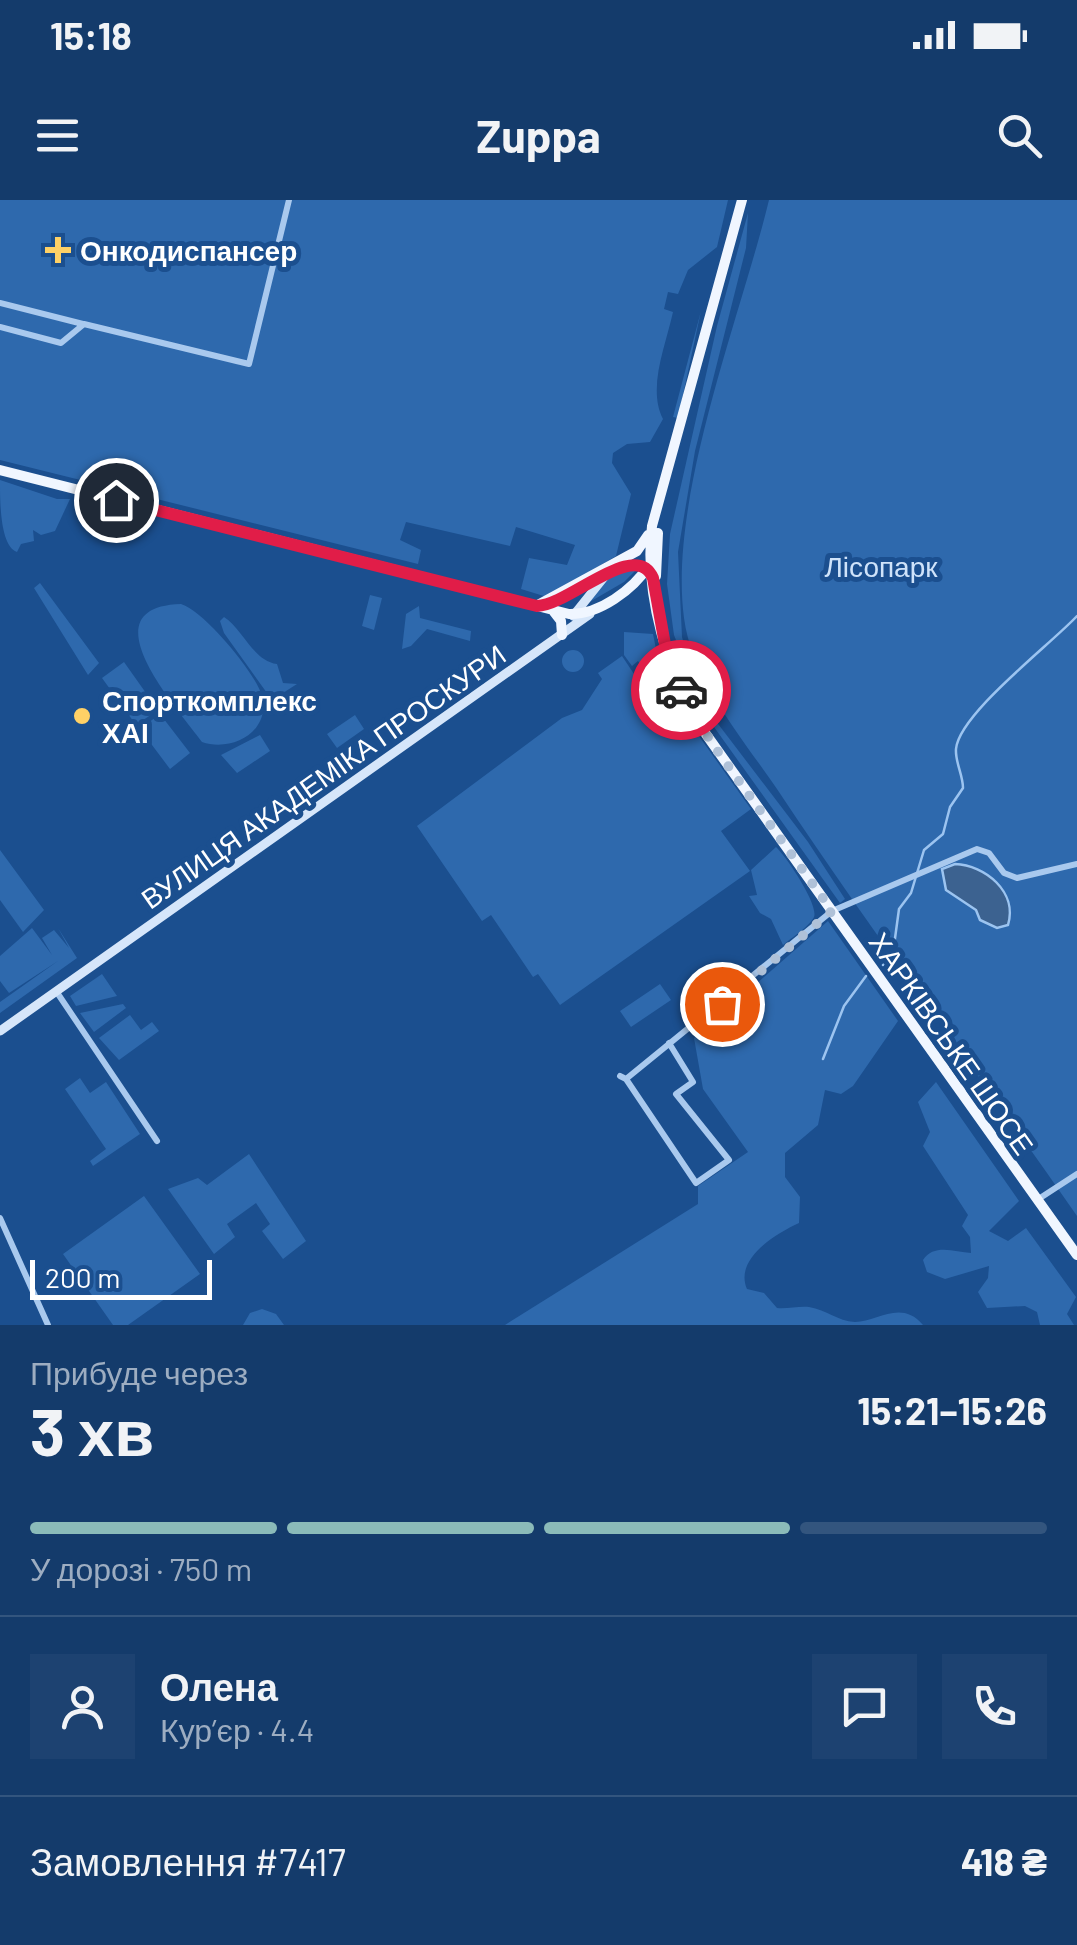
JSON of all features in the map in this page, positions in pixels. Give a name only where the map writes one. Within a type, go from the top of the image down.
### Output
[{"type":"main road","name":"ХАРКІВСЬКЕ ШОСЕ","points":[[742,200],[652,526],[648,568],[666,650],[687,703],[1077,1255]]},
{"type":"main road","points":[[0,470],[554,611],[590,614]]},
{"type":"main road","name":"ХАРКІВСЬКЕ ШОСЕ","points":[[655,590],[663,487]]},
{"type":"main road","points":[[537,606],[556,603],[623,565],[640,548],[652,526]]},
{"type":"main road","name":"ВУЛИЦЯ АКАДЕМІКА ПРОСКУРИ","points":[[590,614],[648,568],[657,544]]},
{"type":"main road","points":[[537,606],[640,548]]},
{"type":"main road","points":[[623,565],[633,562],[648,568]]},
{"type":"main road","points":[[629,586],[655,590]]},
{"type":"main road","points":[[554,611],[561,621],[562,635]]},
{"type":"street","points":[[0,304],[249,364],[289,200]]},
{"type":"street","points":[[0,327],[62,342],[84,324]]},
{"type":"street","points":[[562,635],[605,576]]},
{"type":"street","name":"ВУЛИЦЯ АКАДЕМІКА ПРОСКУРИ","points":[[0,1030],[590,614]]},
{"type":"street","points":[[669,1044],[693,1082],[676,1094],[729,1160],[696,1183],[623,1077],[832,911],[917,871],[976,849],[989,853],[1004,873],[1017,878],[1077,864]]},
{"type":"street","points":[[56,991],[157,1141]]},
{"type":"street","points":[[1036,1201],[1077,1174]]},
{"type":"street","points":[[0,1218],[48,1325]]},
{"type":"green space","points":[[0,200],[728,200],[717,247],[688,270],[678,294],[668,292],[664,309],[673,312],[657,380],[663,419],[650,442],[627,444],[613,453],[612,463],[631,494],[616,556],[547,597],[521,589],[529,558],[567,565],[575,545],[516,527],[510,546],[406,522],[400,540],[421,550],[418,564],[0,460]]},
{"type":"green space","name":"Лісопарк","points":[[769,200],[1077,200],[1077,1216],[735,729],[708,686],[689,641],[682,570],[696,463]]},
{"type":"green space","points":[[748,213],[746,248],[695,451],[678,552],[682,637],[702,707],[674,635],[667,584],[670,534],[717,326]]},
{"type":"green space","points":[[701,311],[678,418],[673,417]]},
{"type":"green space","points":[[0,480],[57,499],[70,499],[55,531],[41,535],[33,530],[34,541],[21,544],[17,552],[11,548],[2,522]]},
{"type":"green space","points":[[635,563],[640,566],[624,582],[581,607],[605,581]]},
{"type":"green space","points":[[40,583],[99,663],[88,675],[34,588]]},
{"type":"green space","points":[[370,595],[382,598],[374,630],[362,626]]},
{"type":"green space","points":[[181,604],[228,644],[262,696],[263,709],[255,729],[236,742],[202,742],[146,662],[139,641],[140,622],[153,609]]},
{"type":"green space","points":[[419,606],[420,618],[471,631],[470,641],[427,629],[411,646],[402,649],[406,614]]},
{"type":"green space","points":[[224,617],[261,657],[277,664],[283,683],[297,684],[272,700],[224,633],[220,621]]},
{"type":"green space","points":[[624,632],[653,634],[657,654],[648,662],[659,664],[646,672],[638,661],[632,666],[624,655]]},
{"type":"green space","points":[[573,650],[581,653],[581,669],[573,672],[565,669],[562,661],[565,653]]},
{"type":"green space","points":[[622,656],[638,680],[650,677],[655,683],[666,676],[696,732],[751,809],[721,831],[750,871],[560,1005],[538,974],[533,977],[491,915],[482,921],[417,826],[562,718],[582,710],[602,679],[598,673]]},
{"type":"green space","points":[[124,662],[158,710],[136,725],[102,678]]},
{"type":"green space","points":[[709,712],[808,842],[845,899],[840,903],[705,714]]},
{"type":"green space","points":[[160,714],[190,753],[170,769],[140,729]]},
{"type":"green space","points":[[355,715],[364,729],[337,748],[327,734]]},
{"type":"green space","points":[[260,735],[270,751],[237,773],[221,755]]},
{"type":"green space","points":[[776,847],[801,881],[814,911],[808,925],[783,945],[771,919],[760,913],[749,896],[757,895],[751,870]]},
{"type":"green space","points":[[0,850],[44,910],[23,932],[0,900]]},
{"type":"green space","points":[[828,921],[898,1021],[853,1086],[841,1094],[825,1090],[818,1125],[785,1153],[785,1177],[800,1197],[799,1223],[769,1241],[751,1258],[746,1268],[747,1289],[764,1293],[777,1308],[809,1307],[855,1322],[898,1313],[915,1317],[923,1325],[505,1325],[698,1204],[698,1186],[748,1152],[703,1089],[694,1038]]},
{"type":"green space","points":[[32,928],[52,955],[42,938],[54,930],[69,948],[58,928],[77,958],[0,1013],[0,1002],[58,961],[9,993],[0,981],[0,956]]},
{"type":"green space","points":[[102,974],[117,996],[76,1006],[70,996]]},
{"type":"green space","points":[[660,984],[671,1000],[631,1027],[620,1011]]},
{"type":"green space","points":[[123,1004],[126,1008],[94,1032],[80,1013]]},
{"type":"green space","points":[[130,1015],[141,1030],[152,1022],[159,1031],[119,1060],[99,1038]]},
{"type":"green space","points":[[80,1078],[90,1093],[106,1082],[140,1134],[93,1166],[90,1161],[106,1149],[65,1089]]},
{"type":"green space","points":[[936,1082],[1019,1201],[989,1231],[1008,1241],[1026,1228],[1076,1297],[1067,1314],[1074,1325],[1040,1325],[1037,1312],[1025,1306],[987,1308],[978,1292],[988,1278],[989,1266],[945,1279],[927,1272],[923,1260],[933,1252],[971,1253],[970,1237],[962,1226],[968,1215],[923,1146],[930,1132],[918,1102]]},
{"type":"green space","points":[[249,1154],[306,1241],[283,1259],[262,1231],[270,1224],[256,1203],[227,1224],[235,1237],[214,1254],[168,1189],[198,1178],[207,1185]]},
{"type":"green space","points":[[144,1196],[200,1274],[128,1325],[113,1325],[63,1254]]},
{"type":"green space","points":[[262,1309],[276,1314],[284,1325],[243,1325],[250,1313]]},
{"type":"shaded area","points":[[955,864],[988,875],[1004,891],[1010,913],[1008,925],[997,928],[980,920],[976,910],[946,890],[942,869]]},
{"type":"waterway","points":[[883,965],[893,953],[899,909],[911,893],[924,850],[943,834],[950,807],[963,788],[956,754],[961,734],[989,699],[1077,616]]},
{"type":"waterway","points":[[823,1059],[844,1006],[866,976]]},
{"type":"way so far","points":[[681,690],[711,742],[832,911],[722,1004]]},
{"type":"place","name":"Онкодиспансер","points":[[58,250]]},
{"type":"place","name":"Спорткомплекс ХАІ","points":[[82,716]]},
{"type":"route","points":[[116,500],[537,606],[556,603],[623,565],[638,562],[648,568],[653,578],[666,650],[681,690]]}]
